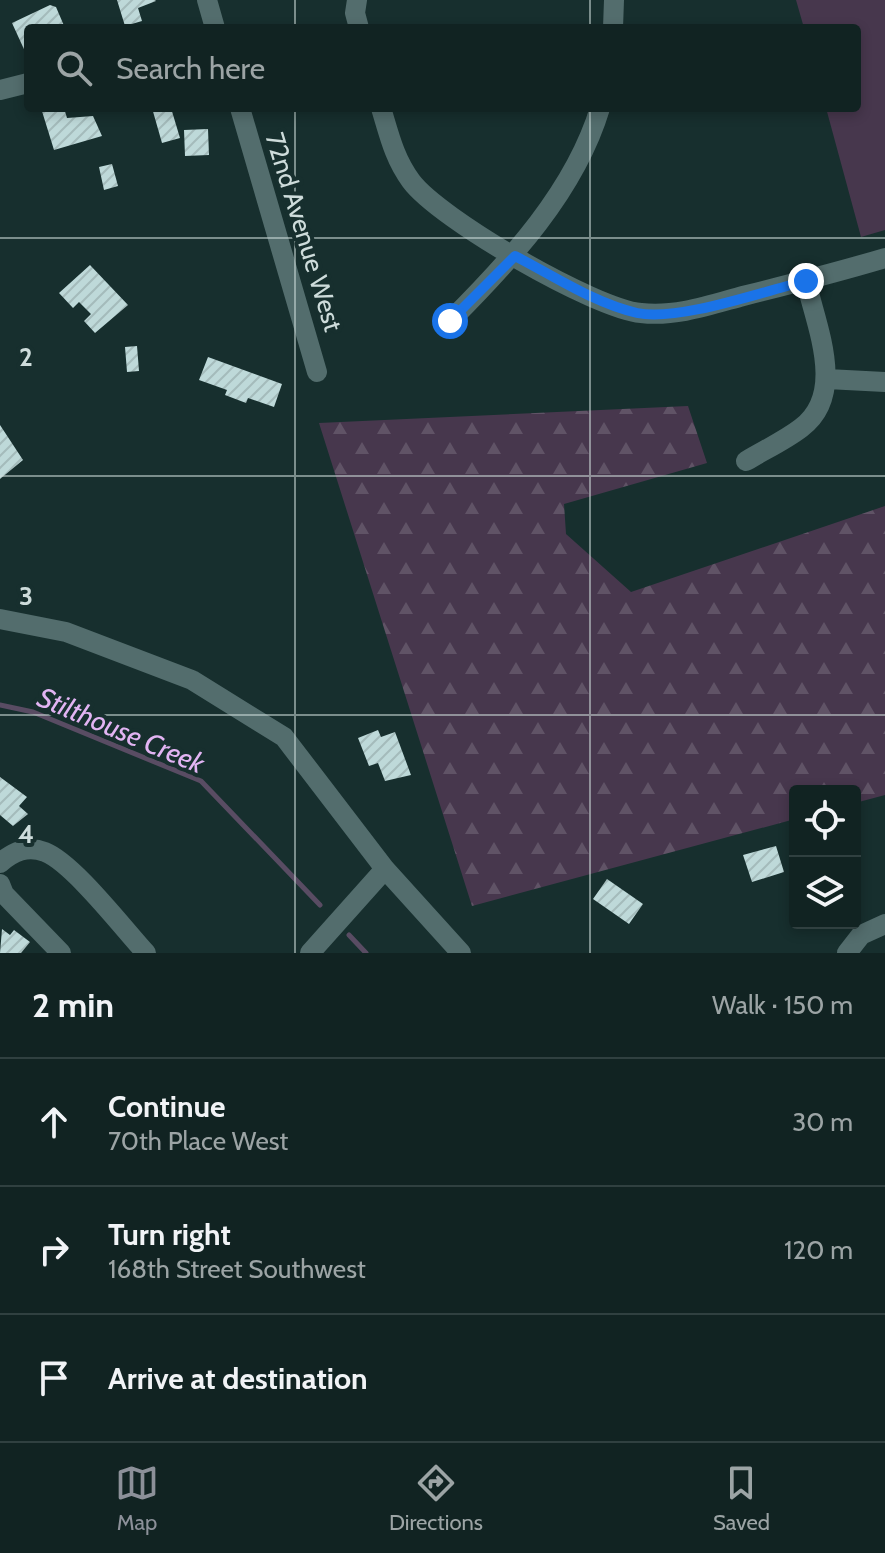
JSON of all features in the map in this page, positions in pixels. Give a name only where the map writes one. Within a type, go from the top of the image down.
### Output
[{"type":"street","points":[[207,0],[214,24]]},
{"type":"street","points":[[357,0],[359,24]]},
{"type":"street","points":[[613,24],[614,0]]},
{"type":"street","points":[[0,90],[24,84]]},
{"type":"street","name":"72nd Avenue West","points":[[241,112],[317,372]]},
{"type":"street","points":[[382,112],[394,154],[411,182],[434,206],[515,256],[591,296],[639,314],[682,312],[885,258]]},
{"type":"street","points":[[450,321],[515,256],[592,135],[599,112]]},
{"type":"street","points":[[746,461],[803,427],[824,396],[827,379],[806,281]]},
{"type":"street","points":[[827,379],[885,382]]},
{"type":"street","points":[[0,619],[66,632],[192,680],[284,737],[385,869],[461,953]]},
{"type":"street","points":[[0,863],[13,852],[32,849],[46,852],[64,864],[146,953]]},
{"type":"street","points":[[310,953],[385,869]]},
{"type":"street","points":[[0,884],[4,894],[61,953]]},
{"type":"street","points":[[847,953],[861,935],[885,924]]},
{"type":"green space","points":[[796,0],[885,0],[885,230],[861,237],[827,112],[861,112],[861,24],[803,24]]},
{"type":"green space","points":[[688,406],[707,463],[564,504],[566,534],[631,592],[885,506],[885,795],[861,801],[861,785],[789,785],[789,821],[472,906],[319,423]]},
{"type":"building","points":[[117,0],[156,1],[138,8],[142,21],[124,24]]},
{"type":"building","points":[[50,5],[56,7],[63,24],[24,24],[24,49],[12,23]]},
{"type":"building","points":[[42,112],[65,112],[67,118],[93,116],[102,136],[54,150]]},
{"type":"building","points":[[153,112],[172,112],[180,138],[162,143]]},
{"type":"building","points":[[208,129],[209,155],[185,156],[184,130]]},
{"type":"building","points":[[112,164],[118,186],[104,190],[99,167]]},
{"type":"building","points":[[90,265],[128,305],[95,333],[84,321],[91,314],[79,302],[73,308],[59,293]]},
{"type":"building","points":[[137,346],[139,371],[127,372],[125,347]]},
{"type":"building","points":[[208,357],[282,384],[274,407],[248,398],[246,403],[225,395],[227,390],[199,380]]},
{"type":"building","points":[[0,425],[23,460],[0,479]]},
{"type":"building","points":[[378,730],[381,737],[395,732],[411,775],[385,781],[378,763],[369,766],[358,738]]},
{"type":"building","points":[[0,777],[27,797],[19,806],[28,814],[13,826],[0,815]]},
{"type":"building","points":[[776,846],[784,872],[752,882],[743,855]]},
{"type":"building","points":[[607,879],[643,904],[629,924],[593,899]]},
{"type":"building","points":[[2,929],[10,935],[14,930],[30,942],[21,953],[0,953]]},
{"type":"waterway","name":"Stilthouse Creek","points":[[0,705],[33,712],[201,781],[320,905]]},
{"type":"waterway","name":"Stilthouse Creek","points":[[349,935],[366,953]]},
{"type":"route","points":[[450,321],[515,256],[591,296],[639,314],[682,312],[806,281]]}]
